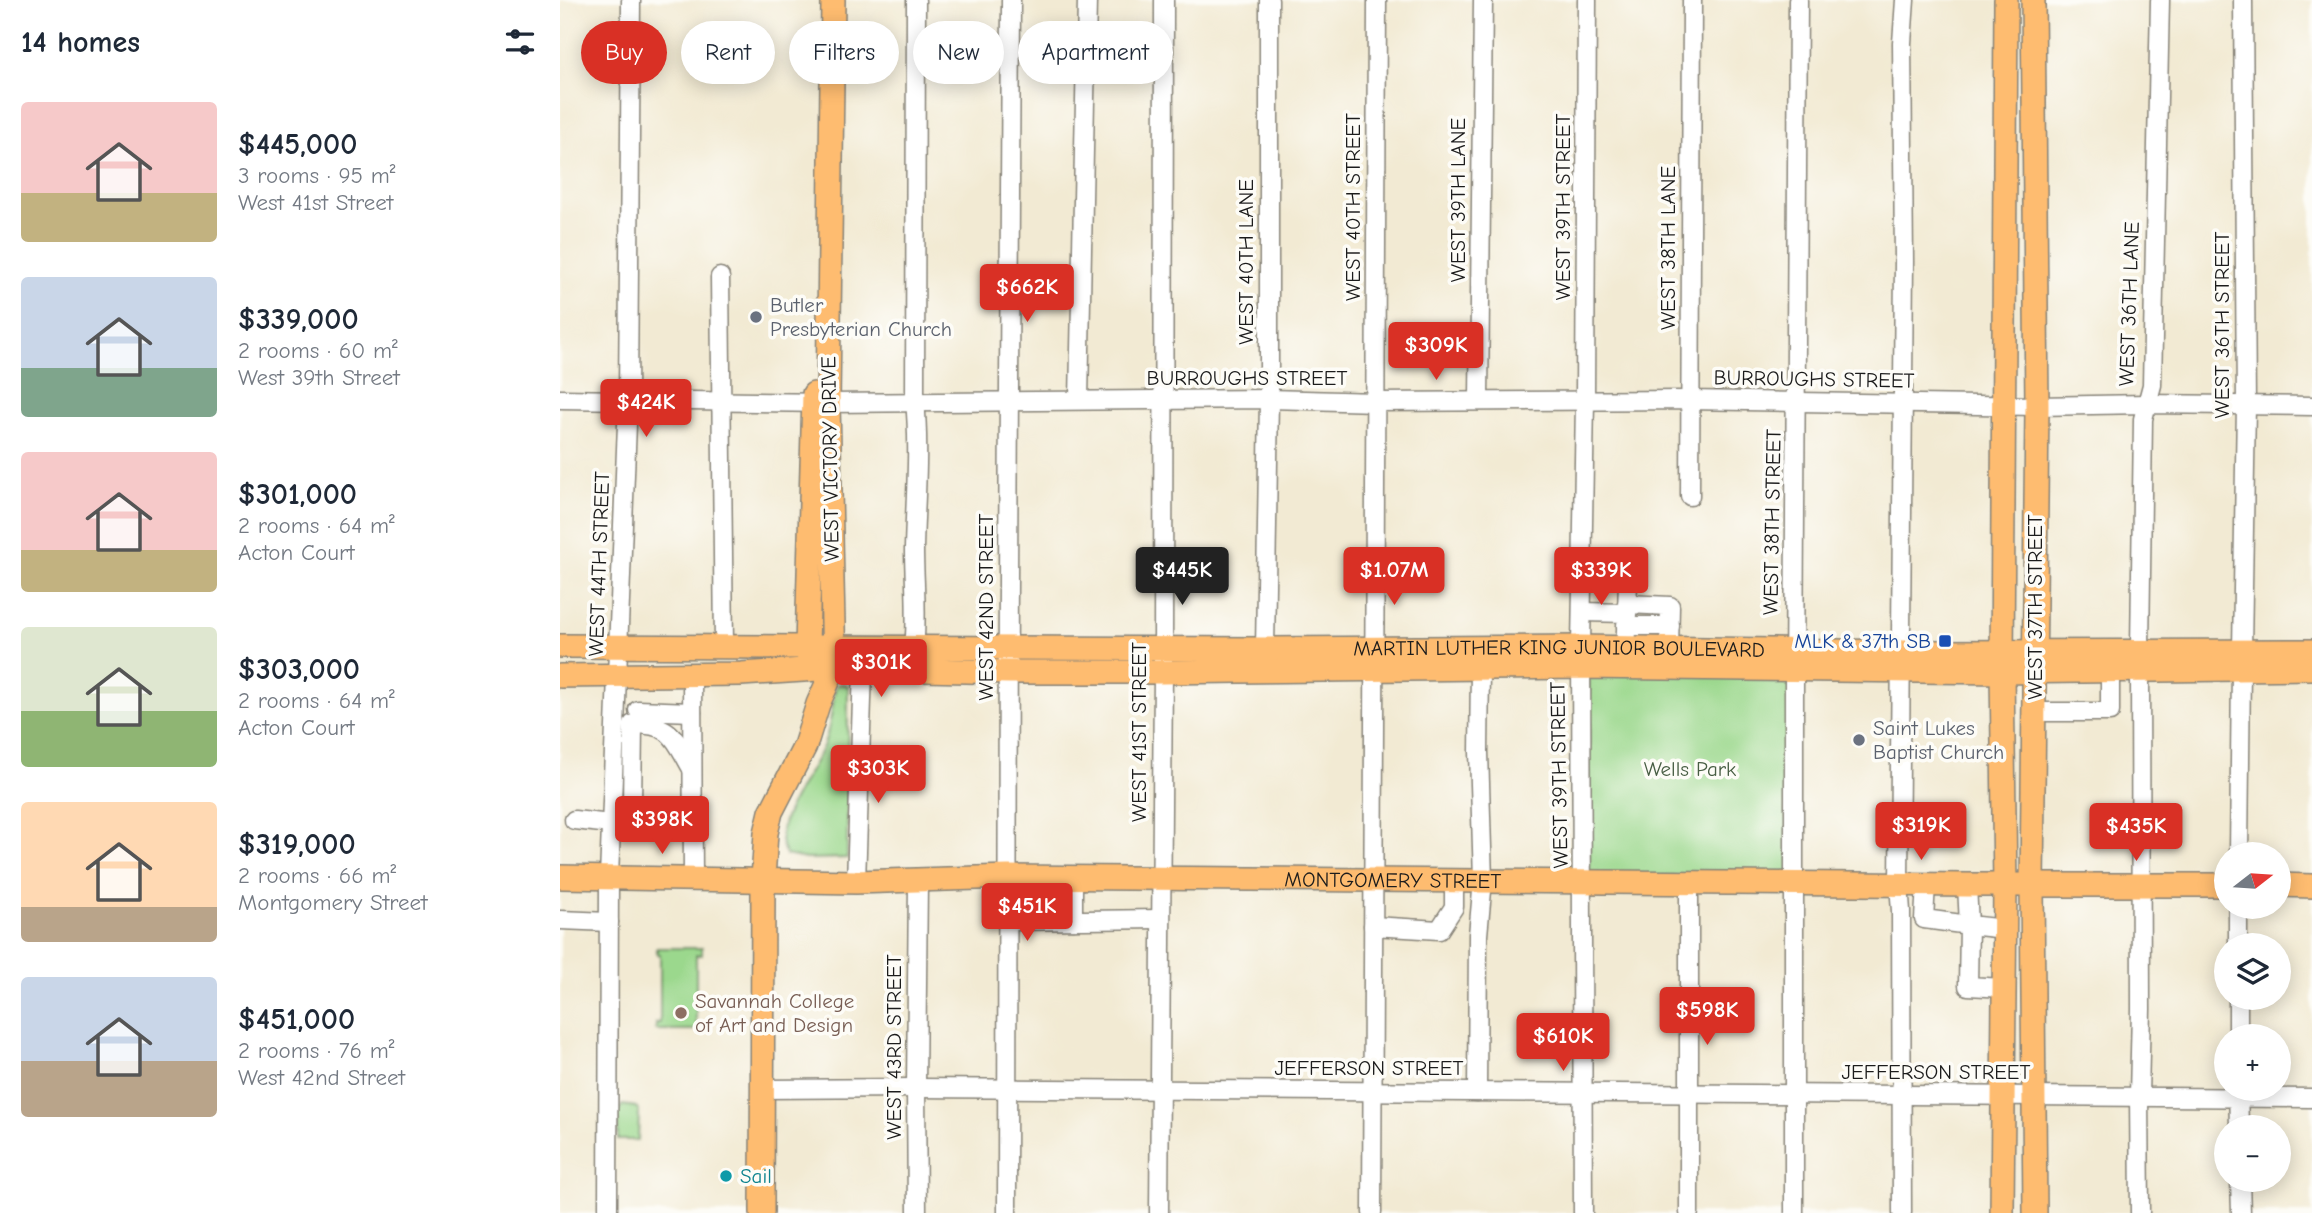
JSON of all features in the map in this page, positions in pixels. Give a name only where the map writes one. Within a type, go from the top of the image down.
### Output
[{"type":"main road","name":"WEST VICTORY DRIVE","points":[[762,1213],[766,833],[771,812],[805,746],[833,657],[821,402],[818,0]]},
{"type":"main road","name":"WEST VICTORY DRIVE","points":[[818,704],[809,657],[821,402],[833,0]]},
{"type":"main road","name":"WEST 37TH STREET","points":[[2002,1213],[2006,0]]},
{"type":"main road","name":"WEST 37TH STREET","points":[[2034,0],[2037,406],[2032,886],[2035,1213]]},
{"type":"main road","name":"MARTIN LUTHER KING JUNIOR BOULEVARD","points":[[809,657],[833,657],[914,647],[1265,649],[1480,669],[1581,657],[1626,623],[1670,638],[1794,661]]},
{"type":"main road","points":[[560,646],[724,646],[809,657]]},
{"type":"main road","name":"MARTIN LUTHER KING JUNIOR BOULEVARD","points":[[833,657],[863,668],[1163,672],[1374,660],[1581,657],[2035,662],[2242,659],[2312,651]]},
{"type":"main road","points":[[560,676],[741,674],[809,657]]},
{"type":"main road","name":"MARTIN LUTHER KING JUNIOR BOULEVARD","points":[[2242,659],[2312,668]]},
{"type":"main road","name":"MARTIN LUTHER KING JUNIOR BOULEVARD","points":[[2035,662],[2110,670],[2140,660]]},
{"type":"main road","name":"MONTGOMERY STREET","points":[[560,877],[856,882],[1073,877],[1794,882],[1967,886],[2214,885]]},
{"type":"main road","points":[[2291,885],[2312,886]]},
{"type":"street","name":"WEST 44TH STREET","points":[[608,1213],[609,877],[628,399],[631,0]]},
{"type":"street","points":[[914,647],[917,624],[914,552],[916,0]]},
{"type":"street","name":"WEST 42ND STREET","points":[[1007,1213],[1007,400],[1012,0]]},
{"type":"street","points":[[1079,400],[1087,0]]},
{"type":"street","name":"WEST 41ST STREET","points":[[1159,1213],[1164,0]]},
{"type":"street","name":"WEST 40TH LANE","points":[[1265,649],[1269,399],[1269,0]]},
{"type":"street","name":"WEST 40TH STREET","points":[[1372,1213],[1377,0]]},
{"type":"street","name":"WEST 39TH LANE","points":[[1479,400],[1483,0]]},
{"type":"street","name":"WEST 39TH STREET","points":[[1583,1213],[1581,657],[1587,0]]},
{"type":"street","name":"WEST 38TH LANE","points":[[1690,496],[1692,0]]},
{"type":"street","name":"WEST 38TH STREET","points":[[1794,1213],[1798,0]]},
{"type":"street","points":[[1902,1213],[1899,884],[1903,403],[1902,43],[1905,0]]},
{"type":"street","name":"WEST 36TH LANE","points":[[2140,1213],[2138,1096],[2141,1009],[2140,660],[2143,419],[2152,385],[2160,0]]},
{"type":"street","name":"WEST 36TH STREET","points":[[2239,842],[2246,405],[2243,0]]},
{"type":"street","points":[[720,277],[724,646]]},
{"type":"street","name":"BURROUGHS STREET","points":[[560,399],[821,402],[1689,400],[2037,406],[2312,406]]},
{"type":"street","points":[[1626,623],[1628,580]]},
{"type":"street","points":[[1582,612],[1626,623],[1671,606],[1670,638]]},
{"type":"street","points":[[856,882],[863,668]]},
{"type":"street","points":[[1477,1092],[1478,935],[1483,880],[1479,752],[1480,669]]},
{"type":"street","points":[[2035,712],[2110,712],[2110,670]]},
{"type":"street","points":[[692,674],[693,878]]},
{"type":"street","points":[[2110,702],[2140,703]]},
{"type":"street","points":[[639,710],[692,712]]},
{"type":"street","points":[[692,769],[674,738],[664,728],[654,724],[633,724],[632,808],[635,820],[642,826],[693,828]]},
{"type":"street","points":[[574,820],[611,824]]},
{"type":"street","points":[[1073,877],[1073,920]]},
{"type":"street","name":"WEST 43RD STREET","points":[[917,1213],[918,881]]},
{"type":"street","points":[[1373,926],[1439,930],[1454,907],[1454,881]]},
{"type":"street","points":[[1689,882],[1689,1213]]},
{"type":"street","points":[[1926,884],[1924,919],[2005,929]]},
{"type":"street","points":[[1967,886],[1968,986],[2004,988]]},
{"type":"street","points":[[1008,920],[1160,919]]},
{"type":"street","points":[[560,920],[609,922]]},
{"type":"street","name":"JEFFERSON STREET","points":[[762,1089],[1007,1088],[2138,1096],[2214,1094]]},
{"type":"street","name":"JEFFERSON STREET","points":[[2291,1096],[2312,1097]]},
{"type":"street","points":[[2240,1192],[2241,1213]]},
{"type":"green space","name":"Wells Park","points":[[1589,660],[1791,662],[1790,878],[1589,877]]},
{"type":"green space","points":[[837,685],[848,686],[847,858],[806,859],[786,855],[781,843],[786,814],[824,744],[835,690]]},
{"type":"green space","points":[[657,948],[702,948],[702,955],[696,955],[696,1024],[700,1024],[701,1030],[656,1030],[656,1023],[660,1023],[660,954],[657,954]]},
{"type":"green space","points":[[622,1105],[636,1107],[639,1111],[638,1140],[618,1140],[618,1113]]},
{"type":"place","name":"Butler Presbyterian Church","points":[[756,317]]},
{"type":"place","name":"MLK & 37th SB","points":[[1945,641]]},
{"type":"place","name":"Saint Lukes Baptist Church","points":[[1859,740]]},
{"type":"place","name":"Savannah College of Art and Design","points":[[681,1013]]},
{"type":"place","name":"Sail","points":[[726,1176]]}]
